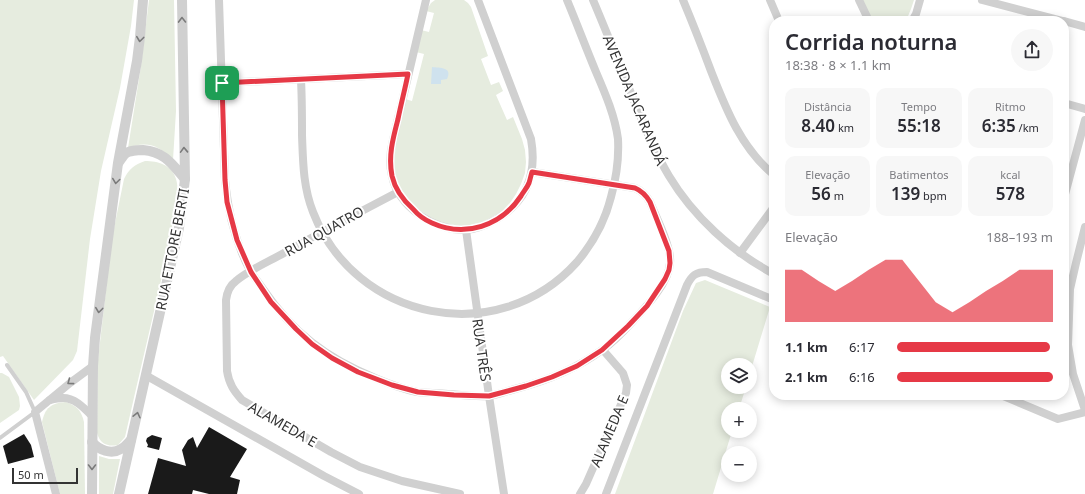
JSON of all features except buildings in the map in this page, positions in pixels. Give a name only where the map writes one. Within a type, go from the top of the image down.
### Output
[{"type":"street","points":[[92,494],[92,416],[95,338],[118,163],[140,37],[143,0]]},
{"type":"street","name":"RUA ETTORE BERTI","points":[[120,494],[179,228],[185,179],[182,0]]},
{"type":"street","points":[[219,0],[225,180],[227,202],[237,240],[251,272],[271,302],[312,344],[358,372],[392,385],[418,392],[489,396],[526,386],[577,366],[602,350],[647,306],[665,279],[670,263],[669,251],[647,196],[635,188],[532,172]]},
{"type":"street","points":[[426,0],[390,153],[392,178],[398,192],[406,203],[419,215],[432,223],[446,228],[466,230],[491,222],[514,206],[528,184],[533,163],[531,139],[478,0]]},
{"type":"street","points":[[301,80],[303,167],[306,189],[322,232],[350,269],[368,284],[387,296],[409,305],[431,311],[454,314],[477,313],[502,308],[526,300],[548,288],[568,272],[585,253],[598,232],[608,209],[615,184],[618,139],[613,117],[567,0]]},
{"type":"street","name":"AVENIDA JACARANDÁ","points":[[593,0],[653,146],[669,177],[689,205],[714,231],[740,253],[769,271]]},
{"type":"street","points":[[683,0],[727,110],[738,132],[753,153],[769,170]]},
{"type":"street","points":[[770,0],[777,16]]},
{"type":"street","points":[[859,0],[867,16]]},
{"type":"street","points":[[915,16],[920,0]]},
{"type":"street","points":[[982,0],[1044,16]]},
{"type":"street","points":[[1069,22],[1085,27]]},
{"type":"street","points":[[222,83],[408,74]]},
{"type":"street","points":[[1069,104],[1085,109]]},
{"type":"street","points":[[1069,174],[1085,120]]},
{"type":"street","points":[[118,163],[126,153],[139,150],[152,151],[170,162],[185,179]]},
{"type":"street","name":"RUA QUATRO","points":[[251,272],[398,192]]},
{"type":"street","points":[[740,253],[769,214]]},
{"type":"street","points":[[1069,317],[1070,289],[1085,227]]},
{"type":"street","name":"RUA TRÊS","points":[[466,230],[504,494]]},
{"type":"street","name":"ALAMEDA E","points":[[251,272],[236,281],[231,286],[227,292],[226,300],[227,371],[232,388],[242,400],[360,467],[402,481],[460,494]]},
{"type":"street","points":[[606,494],[691,277],[701,272],[707,272],[769,298]]},
{"type":"street","name":"ALAMEDA E","points":[[580,494],[586,484],[626,393],[627,385],[623,373],[602,350]]},
{"type":"street","points":[[1013,400],[1058,419],[1085,411],[1073,374],[1069,351]]},
{"type":"street","points":[[56,494],[35,412],[93,366]]},
{"type":"street","points":[[147,376],[324,476],[359,494]]},
{"type":"street","points":[[49,400],[64,398],[72,400],[83,406],[92,416]]},
{"type":"street","points":[[92,442],[98,448],[108,452],[121,449],[131,440]]},
{"type":"lane","points":[[0,438],[35,412],[26,392],[7,365]]},
{"type":"shaded area","points":[[0,0],[134,0],[120,88],[101,171],[90,239],[77,351],[73,360],[34,400],[3,356],[0,357]]},
{"type":"shaded area","points":[[149,0],[174,0],[176,111],[173,160],[163,151],[153,146],[141,145],[128,148],[141,66]]},
{"type":"shaded area","points":[[435,0],[464,0],[471,7],[488,56],[481,59],[491,85],[499,82],[503,91],[496,95],[507,120],[513,117],[525,150],[525,173],[516,194],[510,203],[502,211],[492,217],[471,225],[460,226],[438,222],[410,204],[397,185],[392,163],[405,99],[412,101],[424,54],[416,52],[421,30],[429,32],[434,13],[426,11]]},
{"type":"shaded area","points":[[862,0],[914,0],[908,16],[869,16]]},
{"type":"shaded area","points":[[145,161],[159,163],[168,167],[176,179],[177,192],[165,263],[125,437],[118,445],[111,446],[102,442],[97,433],[98,360],[112,238],[124,179],[132,168]]},
{"type":"shaded area","points":[[705,280],[769,307],[755,358],[721,358],[721,394],[744,394],[741,402],[721,402],[721,438],[730,438],[727,446],[721,446],[721,467],[713,494],[615,494],[683,311],[696,283]]},
{"type":"shaded area","points":[[0,373],[9,377],[19,397],[20,406],[19,410],[0,423]]},
{"type":"shaded area","points":[[66,402],[78,409],[84,422],[85,494],[60,494],[42,422],[45,413],[50,407]]},
{"type":"shaded area","points":[[99,456],[109,459],[120,459],[113,494],[99,494]]},
{"type":"water","points":[[432,67],[447,70],[447,79],[441,80],[441,84],[431,84]]},
{"type":"route","points":[[408,74],[392,140],[390,166],[392,178],[398,192],[406,203],[419,215],[432,223],[446,228],[466,230],[479,227],[491,222],[514,206],[528,184],[532,172],[635,188],[647,196],[650,202],[669,251],[669,270],[665,279],[647,306],[602,350],[577,366],[526,386],[489,396],[418,392],[392,385],[358,372],[332,358],[312,344],[271,302],[251,272],[237,240],[227,202],[222,83],[408,74]]}]
